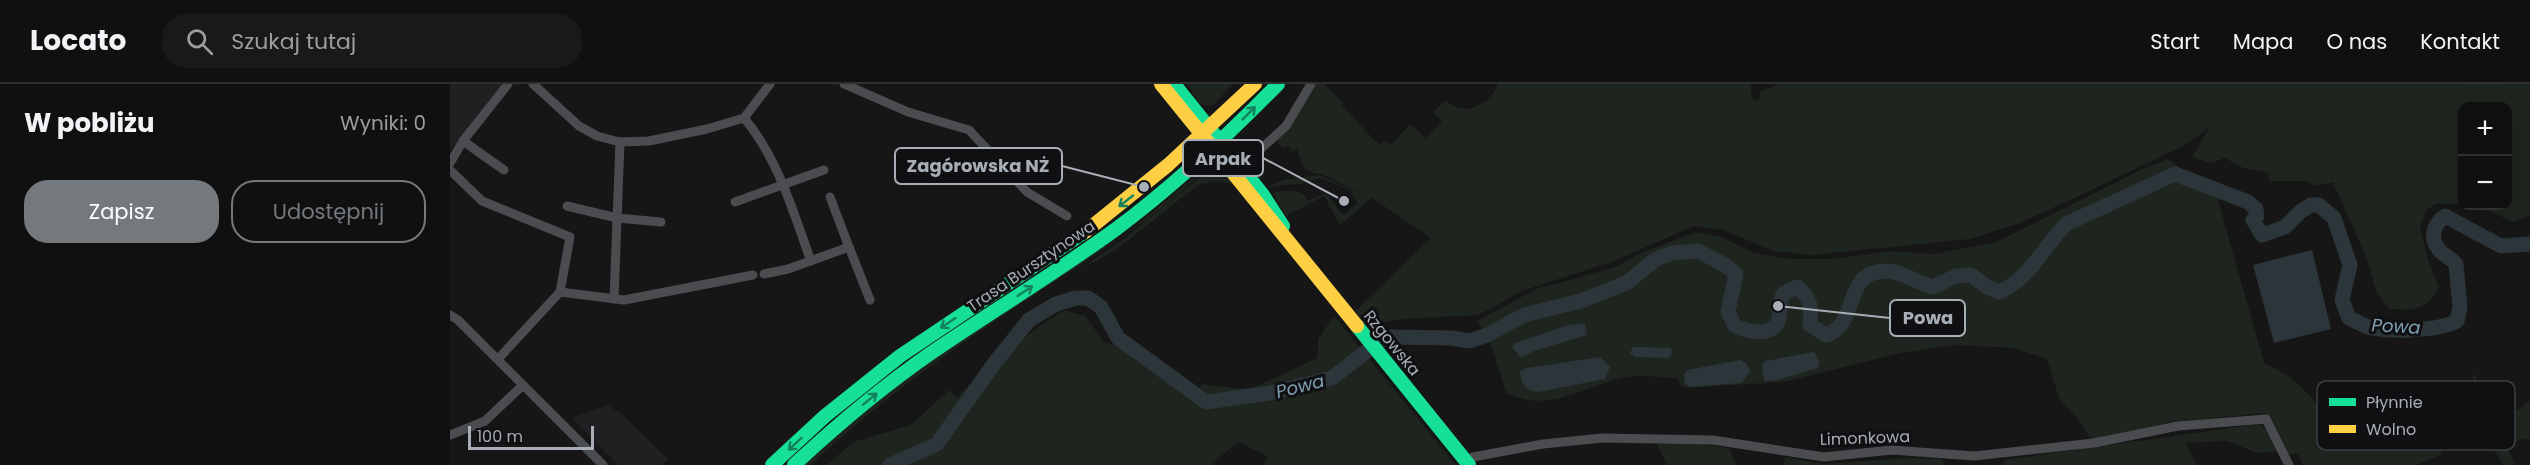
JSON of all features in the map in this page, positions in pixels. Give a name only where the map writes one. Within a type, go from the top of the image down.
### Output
[{"type":"main road","points":[[1161,84],[1206,132]]},
{"type":"main road","points":[[1174,84],[1206,132],[1249,186]]},
{"type":"main road","name":"Trasa Bursztynowa","points":[[772,465],[880,371],[1103,218],[1206,132],[1255,84]]},
{"type":"main road","name":"Trasa Bursztynowa","points":[[794,465],[884,387],[950,339],[1116,230],[1216,145],[1278,84]]},
{"type":"main road","points":[[1216,145],[1241,167],[1249,186]]},
{"type":"main road","name":"Rzgowska","points":[[1249,186],[1272,207],[1290,242],[1468,464]]},
{"type":"street","points":[[450,163],[463,141],[508,84]]},
{"type":"street","points":[[533,84],[579,126],[597,136],[620,142],[649,141],[707,129],[744,118],[770,84]]},
{"type":"street","points":[[844,84],[908,112],[969,130],[1027,192],[1067,216]]},
{"type":"street","points":[[1241,167],[1286,126],[1311,84]]},
{"type":"street","points":[[744,118],[756,132],[782,185],[811,261]]},
{"type":"street","points":[[463,141],[504,170]]},
{"type":"street","points":[[614,299],[620,142]]},
{"type":"street","points":[[735,202],[824,170]]},
{"type":"street","points":[[450,171],[482,201],[570,237],[562,269],[560,292],[498,359]]},
{"type":"street","points":[[830,197],[870,300]]},
{"type":"street","points":[[567,206],[617,218],[661,222]]},
{"type":"street","points":[[764,274],[788,269],[849,247]]},
{"type":"street","points":[[560,292],[624,300],[753,275]]},
{"type":"street","points":[[450,315],[498,359],[600,464]]},
{"type":"street","points":[[450,435],[485,421],[523,385]]},
{"type":"street","name":"Limonkowa","points":[[1468,464],[1473,457],[1542,444],[1602,438],[1713,440],[1824,457],[1892,450],[1974,456],[2094,443],[2178,426],[2266,418],[2289,465]]},
{"type":"shaded area","points":[[450,84],[502,84],[450,151]]},
{"type":"shaded area","points":[[1188,84],[1233,84],[1213,105],[1205,106],[1197,101]]},
{"type":"shaded area","points":[[1315,84],[1324,84],[1344,103],[1342,106],[1379,145],[1385,140],[1391,145],[1410,124],[1426,138],[1442,122],[1433,112],[1446,100],[1460,108],[1475,107],[1489,98],[1498,84],[1751,84],[1751,97],[1758,101],[1761,91],[1781,84],[2530,84],[2530,216],[2513,222],[2484,210],[2512,210],[2512,102],[2458,102],[2458,204],[2436,204],[2426,210],[2420,229],[2430,266],[2439,287],[2429,301],[2413,309],[2389,309],[2376,291],[2366,257],[2333,182],[2316,186],[2306,181],[2269,181],[2268,173],[2243,168],[2225,158],[2211,163],[2192,157],[2209,128],[2185,145],[2081,195],[2020,223],[1970,239],[1812,255],[1774,251],[1723,230],[1694,226],[1614,261],[1522,291],[1479,315],[1402,319],[1366,325],[1355,311],[1431,238],[1372,198],[1340,225],[1324,196],[1286,216],[1273,193],[1296,192],[1304,194],[1307,201],[1326,193],[1343,215],[1358,203],[1351,193],[1353,191],[1320,178],[1302,184],[1270,188],[1269,186],[1284,180],[1318,175],[1368,196],[1324,175],[1310,172],[1303,167],[1297,149],[1292,152],[1289,146],[1282,148],[1276,139],[1291,126]]},
{"type":"shaded area","points":[[2169,159],[2217,197],[2264,363],[2296,382],[2317,406],[2317,450],[2440,450],[2442,454],[2417,465],[2303,465],[2298,454],[2286,454],[2265,413],[2172,422],[2091,440],[2080,422],[2059,398],[2047,359],[2014,348],[1956,345],[1901,353],[1783,382],[1683,388],[1677,378],[1632,376],[1552,400],[1522,399],[1506,393],[1491,344],[1477,321],[1536,289],[1616,267],[1643,252],[1696,232],[1719,236],[1754,253],[1791,259],[1831,259],[1891,251],[1933,254],[1997,242],[2145,168]],"holes":[[[1568,325],[1534,351],[1521,357],[1515,343]]]},
{"type":"shaded area","points":[[1217,170],[1232,184],[1217,181],[1198,185],[1113,252],[1080,269],[1125,238],[1204,174]]},
{"type":"shaded area","points":[[1202,171],[1182,191],[1143,222],[1118,240],[1030,298],[916,377],[811,465],[803,465],[915,372],[1069,269],[1123,236]]},
{"type":"shaded area","points":[[2312,250],[2331,329],[2274,343],[2253,265]]},
{"type":"shaded area","points":[[1065,310],[1085,316],[1105,343],[1127,350],[1197,402],[1201,384],[1248,390],[1318,358],[1318,339],[1334,316],[1456,465],[1262,465],[1268,457],[1239,442],[1212,465],[827,465],[853,442],[911,425],[949,390],[957,398],[1008,350]]},
{"type":"shaded area","points":[[1585,323],[1587,335],[1534,351],[1521,358],[1512,347],[1515,343],[1568,325]]},
{"type":"shaded area","points":[[1633,347],[1671,348],[1672,354],[1668,358],[1635,357],[1630,353]]},
{"type":"shaded area","points":[[1814,352],[1820,362],[1818,368],[1778,380],[1764,381],[1762,364],[1765,361]]},
{"type":"shaded area","points":[[1600,357],[1610,367],[1605,379],[1538,392],[1524,386],[1521,379],[1520,371],[1527,368]]},
{"type":"shaded area","points":[[1740,360],[1746,363],[1751,371],[1741,383],[1690,387],[1685,384],[1684,375],[1687,370]]},
{"type":"shaded area","points":[[2530,401],[2530,440],[2520,439],[2515,443],[2515,411]]},
{"type":"shaded area","points":[[608,405],[623,415],[668,459],[662,465],[618,465],[572,418]]},
{"type":"shaded area","points":[[2258,424],[2269,431],[2279,451],[2257,453],[2227,441],[2186,443],[2197,465],[2003,465],[2004,460]]},
{"type":"shaded area","points":[[1682,442],[1729,448],[1736,465],[1667,465],[1657,444]]},
{"type":"shaded area","points":[[2494,450],[2508,450],[2515,465],[2504,465]]},
{"type":"shaded area","points":[[1785,457],[1822,464],[1907,458],[1942,459],[1945,465],[1784,465]]},
{"type":"waterway","name":"Powa","points":[[890,465],[937,444],[993,365],[1029,320],[1056,304],[1076,298],[1088,298],[1101,307],[1118,338],[1206,402],[1270,393],[1332,378],[1380,341],[1391,337],[1451,338],[1470,341],[1487,335],[1524,315],[1581,301],[1628,282],[1656,259],[1672,253],[1698,251],[1725,265],[1736,274],[1728,312],[1735,326],[1760,332],[1772,329],[1779,318],[1783,294],[1797,287],[1810,304],[1810,325],[1826,335],[1837,329],[1844,320],[1857,288],[1863,279],[1874,273],[1894,272],[1933,287],[1956,276],[1971,275],[1987,287],[1999,292],[2028,271],[2066,224],[2175,174],[2248,202],[2256,209],[2257,216],[2253,220],[2262,235],[2285,227],[2301,211],[2311,205],[2319,205],[2334,218],[2350,265],[2342,300],[2349,318],[2371,328],[2415,330],[2439,327],[2457,321],[2460,307],[2456,264],[2440,251],[2434,241],[2435,228],[2445,216],[2501,246],[2530,244]]},
{"type":"traffic: fast","points":[[1174,84],[1263,195],[1283,226]]},
{"type":"traffic: fast","points":[[794,465],[860,407],[913,366],[1138,213],[1200,160],[1278,84]]},
{"type":"traffic: fast","points":[[772,465],[825,416],[900,356],[1085,232]]},
{"type":"traffic: fast","points":[[1357,326],[1469,465]]},
{"type":"traffic: slow","points":[[1161,84],[1357,326]]},
{"type":"traffic: slow","points":[[1085,232],[1168,165],[1255,84]]},
{"type":"place","name":"Zagórowska NŻ","points":[[1144,187]]},
{"type":"place","name":"Arpak","points":[[1344,201]]},
{"type":"place","name":"Powa","points":[[1778,306]]}]
